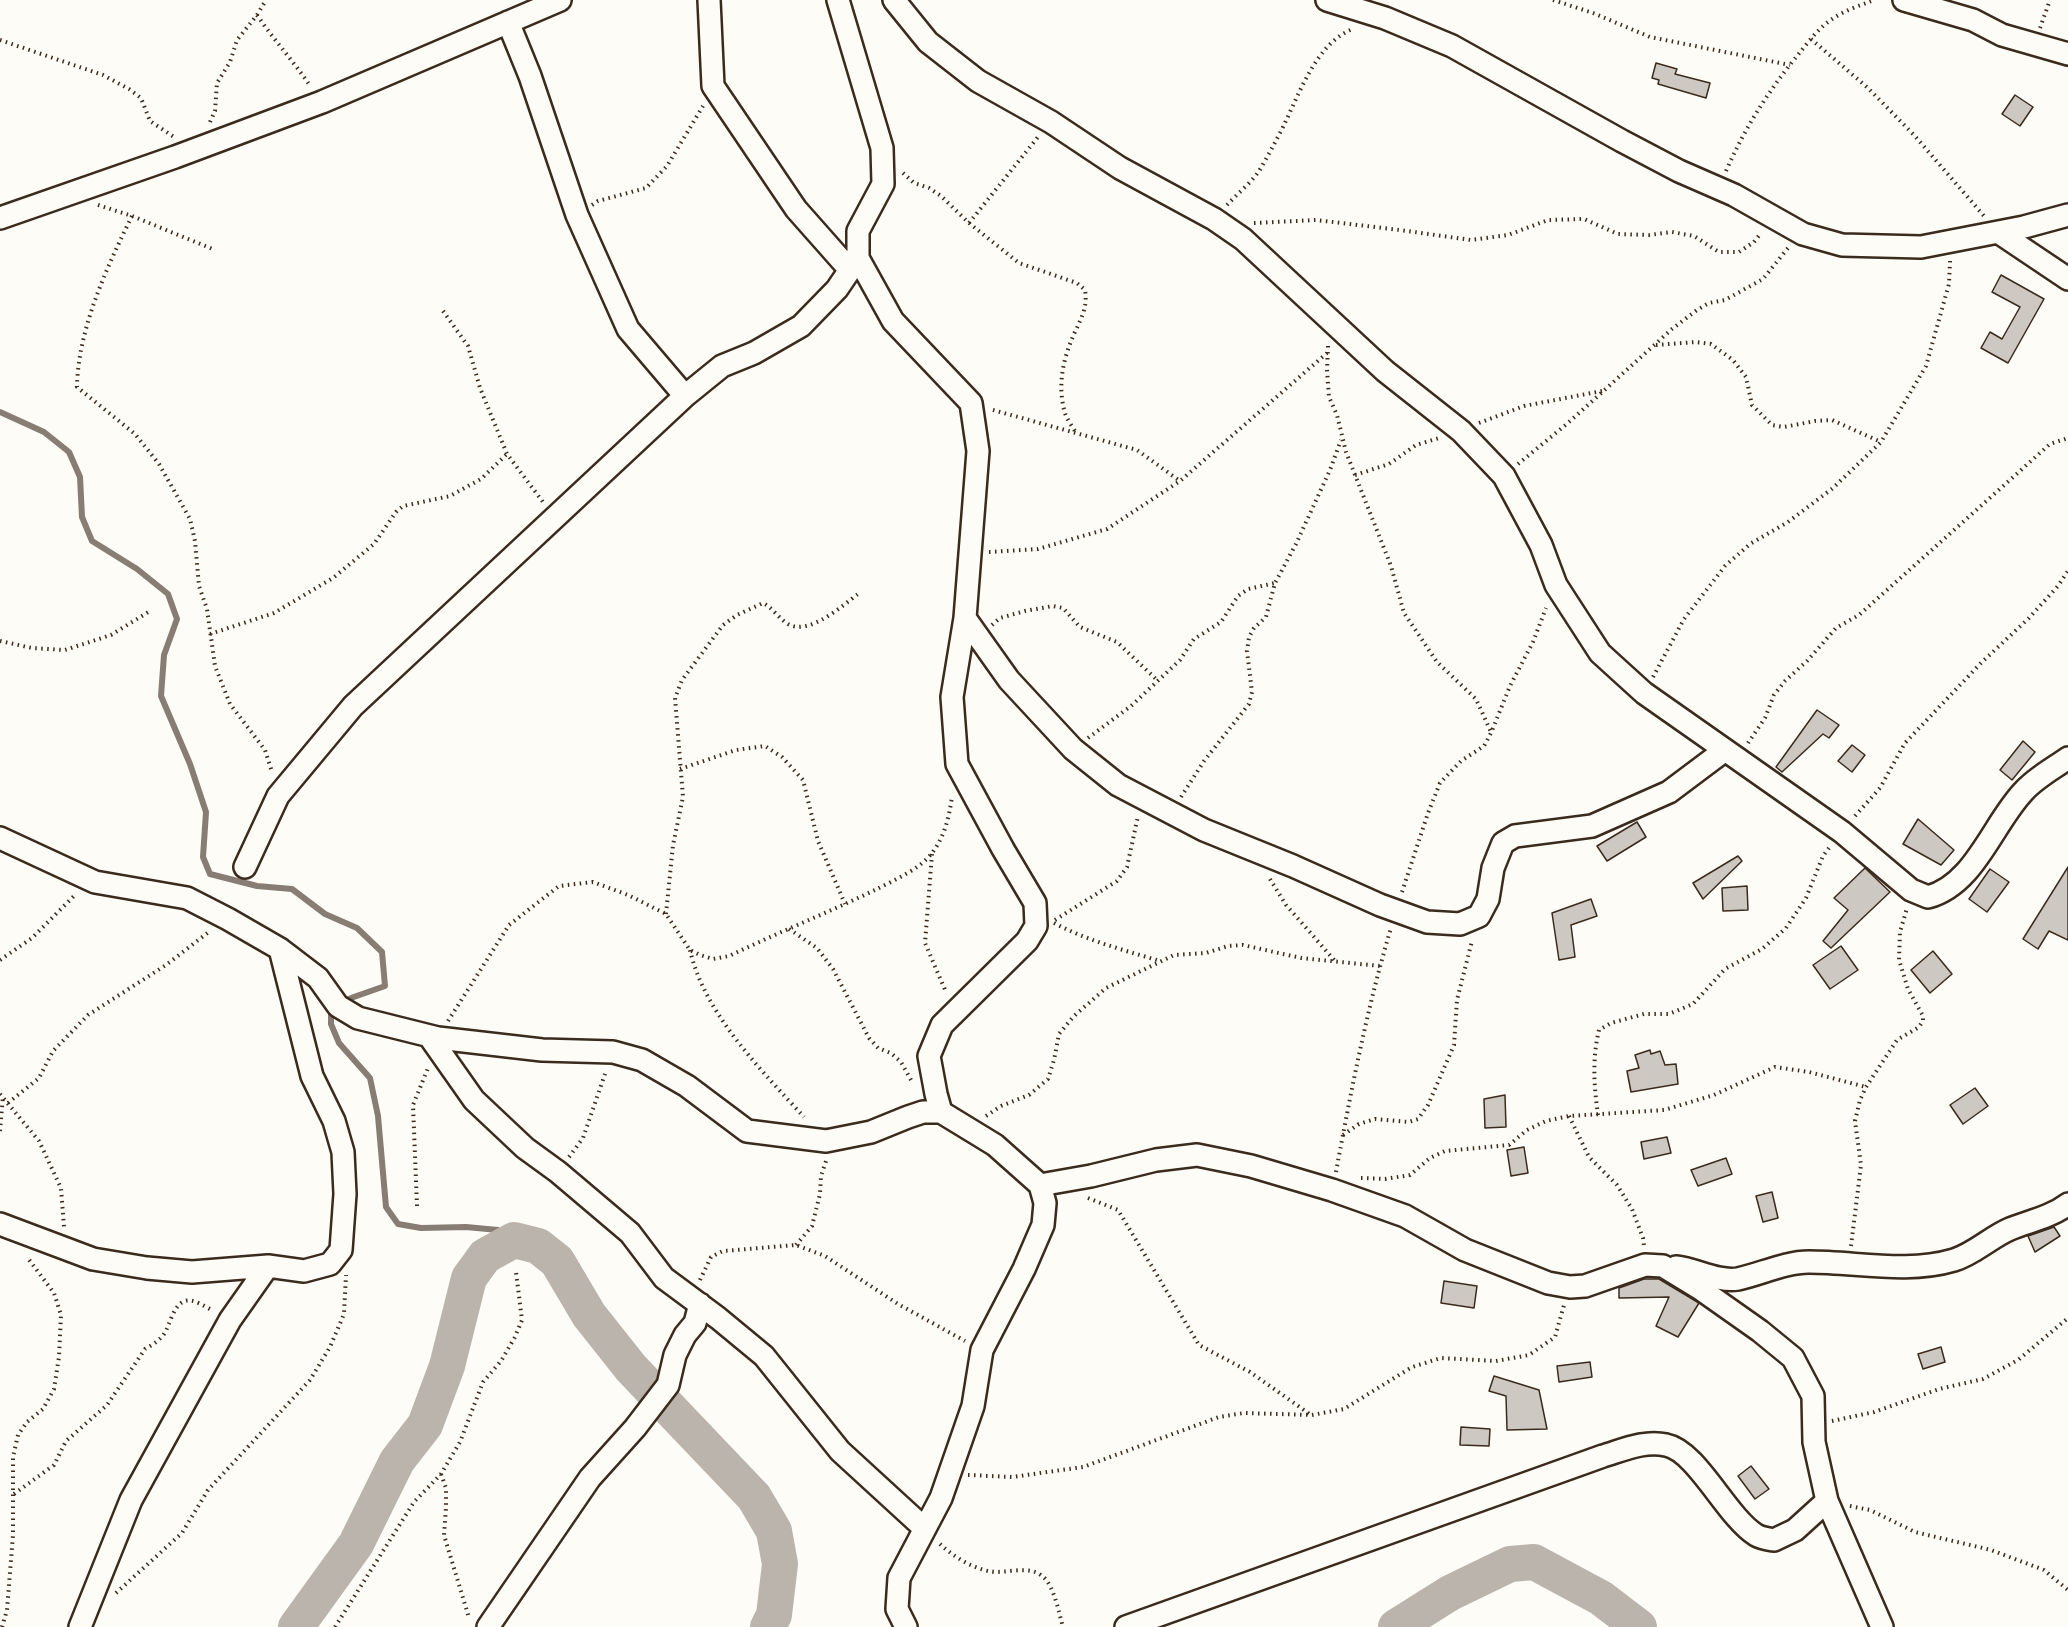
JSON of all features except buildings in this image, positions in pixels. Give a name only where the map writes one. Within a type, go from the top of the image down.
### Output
[{"type":"street","points":[[0,218],[175,157],[322,102],[560,0]]},
{"type":"street","points":[[709,0],[713,86],[796,209],[854,264],[893,321],[971,403],[978,451],[965,618],[952,698],[957,764],[1035,903],[1036,926],[1027,941],[942,1025],[929,1056],[936,1094],[932,1112]]},
{"type":"street","points":[[245,867],[278,796],[353,706],[685,396],[722,366],[754,353],[801,326],[837,289],[854,264],[858,231],[883,184],[882,148],[838,0]]},
{"type":"street","points":[[894,0],[928,42],[970,75],[1051,122],[1120,168],[1243,239],[1385,371],[1461,431],[1504,476],[1541,545],[1556,585],[1600,653],[1644,693],[1842,832],[1911,890],[1928,897],[1941,893],[1961,879],[2023,791],[2068,758]]},
{"type":"street","points":[[1327,0],[1385,18],[1452,46],[1622,141],[1774,216],[1803,234],[1842,244],[1922,247],[2024,227],[2068,215]]},
{"type":"street","points":[[1904,0],[1973,20],[2002,35],[2068,54]]},
{"type":"street","points":[[508,22],[530,76],[577,215],[628,329],[685,396]]},
{"type":"street","points":[[1998,232],[2068,279]]},
{"type":"street","points":[[965,618],[1009,680],[1073,749],[1118,785],[1204,831],[1427,922],[1460,924],[1479,916],[1488,899],[1493,868],[1503,843],[1515,836],[1592,826],[1669,792],[1731,754]]},
{"type":"street","points":[[0,838],[95,882],[187,898],[228,918],[280,949],[318,978],[338,1005],[358,1018],[434,1040],[542,1050],[613,1052],[642,1060],[687,1086],[747,1131],[826,1141],[871,1132],[908,1117],[932,1112],[968,1128],[995,1145],[1046,1184],[1156,1160],[1197,1155],[1251,1166],[1332,1190],[1405,1216],[1465,1250],[1548,1283],[1570,1287],[1585,1286],[1654,1265],[1688,1269],[1715,1278],[1736,1279],[1807,1262],[1919,1267],[1956,1260],[2008,1230],[2057,1212],[2068,1204]]},
{"type":"street","points":[[0,1224],[93,1259],[158,1269],[192,1272],[268,1266],[304,1270],[330,1264],[341,1250],[345,1194],[344,1152],[334,1121],[312,1076],[280,949]]},
{"type":"street","points":[[434,1040],[474,1100],[525,1148],[558,1172],[630,1233],[664,1278],[764,1356],[840,1451],[924,1528]]},
{"type":"street","points":[[906,1627],[897,1609],[899,1578],[941,1498],[973,1406],[982,1350],[1024,1269],[1043,1225],[1046,1184]]},
{"type":"street","points":[[1654,1265],[1699,1288],[1760,1331],[1793,1358],[1813,1396],[1814,1442],[1827,1501],[1882,1627]]},
{"type":"street","points":[[80,1627],[131,1500],[230,1320],[268,1266]]},
{"type":"street","points":[[488,1627],[590,1478],[635,1428],[668,1385],[675,1355],[694,1323],[697,1302]]},
{"type":"street","points":[[1126,1627],[1639,1444],[1667,1444],[1685,1454],[1732,1514],[1757,1536],[1774,1540],[1795,1530],[1827,1501]]},
{"type":"path","points":[[202,128],[209,122],[215,111],[217,83],[231,62],[237,40],[266,0]]},
{"type":"path","points":[[1553,0],[1593,13],[1650,37],[1790,65]]},
{"type":"path","points":[[1718,188],[1742,134],[1811,39],[1828,22],[1850,9],[1875,0]]},
{"type":"path","points":[[2035,44],[2050,0]]},
{"type":"path","points":[[257,15],[322,102]]},
{"type":"path","points":[[1217,222],[1257,173],[1303,84],[1324,50],[1348,31],[1385,18]]},
{"type":"path","points":[[1811,39],[1868,88],[1914,135],[1998,232]]},
{"type":"path","points":[[0,40],[103,75],[129,89],[141,98],[150,121],[176,139]]},
{"type":"path","points":[[577,215],[598,201],[646,188],[667,166],[696,120],[713,86]]},
{"type":"path","points":[[969,223],[1051,122]]},
{"type":"path","points":[[882,148],[901,172],[914,183],[941,196],[969,223],[1019,263],[1077,284],[1085,290],[1087,300],[1085,310],[1063,364],[1061,391],[1065,414],[1077,433]]},
{"type":"path","points":[[65,195],[132,216],[215,250]]},
{"type":"path","points":[[132,216],[104,274],[82,346],[77,387],[135,434],[159,464],[190,519],[195,541],[199,586],[207,609],[215,666],[230,704],[266,750],[278,796]]},
{"type":"path","points":[[1217,222],[1316,220],[1471,240],[1508,235],[1548,220],[1584,219],[1617,234],[1649,235],[1672,232],[1694,236],[1719,252],[1738,252],[1754,243],[1774,216]]},
{"type":"path","points":[[1504,476],[1697,309],[1709,303],[1725,300],[1763,279],[1783,253],[1803,234]]},
{"type":"path","points":[[1644,693],[1684,619],[1725,566],[1750,544],[1788,522],[1833,488],[1881,442],[1926,366],[1949,284],[1950,241]]},
{"type":"path","points":[[443,311],[468,346],[480,388],[507,454],[530,487],[555,516]]},
{"type":"path","points":[[1330,321],[1329,397],[1340,422],[1341,439],[1391,566],[1404,613],[1437,662],[1476,699],[1491,733]]},
{"type":"path","points":[[1654,345],[1696,342],[1711,344],[1733,360],[1746,377],[1752,405],[1772,425],[1784,427],[1832,420],[1881,442]]},
{"type":"path","points":[[970,554],[1038,549],[1107,529],[1180,481],[1328,352]]},
{"type":"path","points":[[1355,475],[1389,464],[1416,445],[1461,431],[1524,406],[1604,390]]},
{"type":"path","points":[[971,403],[1137,450],[1180,481]]},
{"type":"path","points":[[1731,754],[1766,718],[1774,695],[1785,681],[1808,661],[1836,628],[1859,615],[2050,444],[2068,438]]},
{"type":"path","points":[[1171,813],[1204,761],[1249,704],[1252,692],[1247,651],[1249,637],[1254,628],[1266,617],[1275,583],[1296,544],[1330,470],[1341,439]]},
{"type":"path","points":[[210,634],[273,613],[333,578],[374,544],[396,512],[403,506],[450,496],[481,479],[507,454]]},
{"type":"path","points":[[1598,1115],[1593,1078],[1595,1045],[1599,1030],[1611,1023],[1644,1014],[1669,1014],[1693,1004],[1725,969],[1762,949],[1786,928],[1806,898],[1823,856],[1880,788],[1905,743],[1981,663],[2029,618],[2058,586],[2068,571]]},
{"type":"path","points":[[1073,749],[1131,706],[1158,681],[1180,660],[1194,639],[1221,622],[1238,596],[1248,590],[1275,583]]},
{"type":"path","points":[[1332,1190],[1380,966],[1428,813],[1440,783],[1461,761],[1484,746],[1510,686],[1533,642],[1556,585]]},
{"type":"path","points":[[666,914],[673,845],[683,797],[675,698],[682,680],[723,625],[736,615],[763,603],[768,605],[778,618],[791,626],[808,626],[832,614],[858,594]]},
{"type":"path","points":[[978,636],[1000,618],[1053,606],[1063,608],[1080,627],[1117,642],[1158,681]]},
{"type":"path","points":[[0,641],[32,648],[65,650],[111,635],[150,612]]},
{"type":"path","points":[[680,769],[736,750],[765,746],[782,757],[803,780],[818,841],[846,904]]},
{"type":"path","points":[[955,1012],[925,943],[932,854],[948,823],[957,764]]},
{"type":"path","points":[[1142,798],[1127,867],[1117,881],[1052,922],[1074,934],[1161,961]]},
{"type":"path","points":[[1259,853],[1269,879],[1286,905],[1336,963]]},
{"type":"path","points":[[690,950],[713,959],[729,956],[846,904],[906,874],[932,854]]},
{"type":"path","points":[[0,960],[32,938],[75,894],[95,882]]},
{"type":"path","points":[[417,1206],[413,1105],[434,1040],[509,925],[559,886],[593,882],[628,895],[666,914],[690,950],[694,970],[712,1003],[738,1040],[761,1071],[826,1141],[828,1152],[812,1226],[796,1245]]},
{"type":"path","points":[[1850,1264],[1861,1165],[1855,1121],[1860,1100],[1897,1040],[1919,1027],[1923,1021],[1923,1016],[1908,989],[1899,960],[1900,932],[1911,890]]},
{"type":"path","points":[[1343,1136],[1359,1124],[1375,1119],[1409,1122],[1418,1119],[1428,1105],[1454,1046],[1457,1000],[1479,916]]},
{"type":"path","points":[[8,1103],[39,1078],[53,1051],[88,1015],[166,964],[228,918]]},
{"type":"path","points":[[788,929],[817,948],[833,969],[869,1038],[878,1048],[891,1053],[901,1062],[918,1094],[932,1112]]},
{"type":"path","points":[[968,1128],[1001,1106],[1029,1095],[1048,1079],[1059,1034],[1073,1017],[1106,988],[1174,955],[1206,953],[1228,946],[1243,945],[1301,958],[1380,966]]},
{"type":"path","points":[[558,1172],[583,1138],[613,1052]]},
{"type":"path","points":[[1357,1178],[1385,1179],[1410,1175],[1430,1158],[1445,1151],[1509,1145],[1527,1130],[1546,1121],[1569,1116],[1664,1110],[1714,1095],[1775,1067],[1809,1071],[1866,1087]]},
{"type":"path","points":[[1,1095],[39,1141],[61,1188],[66,1249]]},
{"type":"path","points":[[0,1131],[1,1095]]},
{"type":"path","points":[[1569,1116],[1589,1158],[1617,1185],[1632,1209],[1654,1265]]},
{"type":"path","points":[[1046,1184],[1118,1210],[1199,1345],[1250,1372],[1312,1415]]},
{"type":"path","points":[[697,1302],[704,1270],[711,1257],[723,1251],[796,1245],[825,1256],[898,1304],[982,1350]]},
{"type":"path","points":[[108,1599],[182,1533],[208,1490],[310,1380],[330,1347],[344,1314],[347,1280],[341,1250]]},
{"type":"path","points":[[2,1627],[7,1610],[13,1535],[13,1457],[18,1435],[27,1422],[43,1409],[54,1389],[59,1357],[61,1315],[54,1293],[26,1256]]},
{"type":"path","points":[[335,1627],[414,1502],[441,1474],[460,1442],[483,1382],[501,1361],[522,1320],[516,1272]]},
{"type":"path","points":[[949,1474],[1012,1477],[1083,1467],[1219,1418],[1244,1413],[1312,1415],[1344,1409],[1412,1367],[1441,1358],[1496,1361],[1529,1354],[1555,1337],[1570,1287]]},
{"type":"path","points":[[13,1495],[54,1464],[66,1441],[107,1405],[145,1349],[155,1344],[164,1335],[178,1305],[185,1301],[192,1301],[230,1320]]},
{"type":"path","points":[[1814,1425],[1874,1412],[1939,1389],[1983,1378],[2018,1360],[2068,1318]]},
{"type":"path","points":[[441,1474],[446,1488],[444,1535],[472,1627]]},
{"type":"path","points":[[1827,1501],[1870,1510],[1916,1532],[1991,1550],[2044,1570],[2068,1590]]},
{"type":"path","points":[[924,1528],[950,1553],[989,1572],[1026,1571],[1042,1575],[1050,1585],[1063,1627]]},
{"type":"waterway","points":[[0,412],[44,432],[69,452],[80,477],[82,517],[92,541],[137,569],[168,594],[177,619],[164,655],[161,696],[190,764],[206,812],[203,857],[210,874],[257,886],[292,889],[325,914],[357,928],[382,952],[385,986],[351,998],[331,1010],[331,1024],[339,1043],[370,1078],[378,1116],[386,1207],[398,1224],[421,1228],[466,1227],[498,1230],[514,1240]]},
{"type":"waterway","points":[[296,1627],[356,1544],[397,1461],[425,1425],[447,1366],[469,1278],[485,1256],[514,1240],[538,1246],[557,1261],[589,1315],[631,1368],[754,1497],[774,1531],[780,1564],[774,1615],[768,1627]]},
{"type":"waterway","points":[[1396,1627],[1450,1593],[1510,1564],[1534,1562],[1601,1598],[1639,1627]]}]
